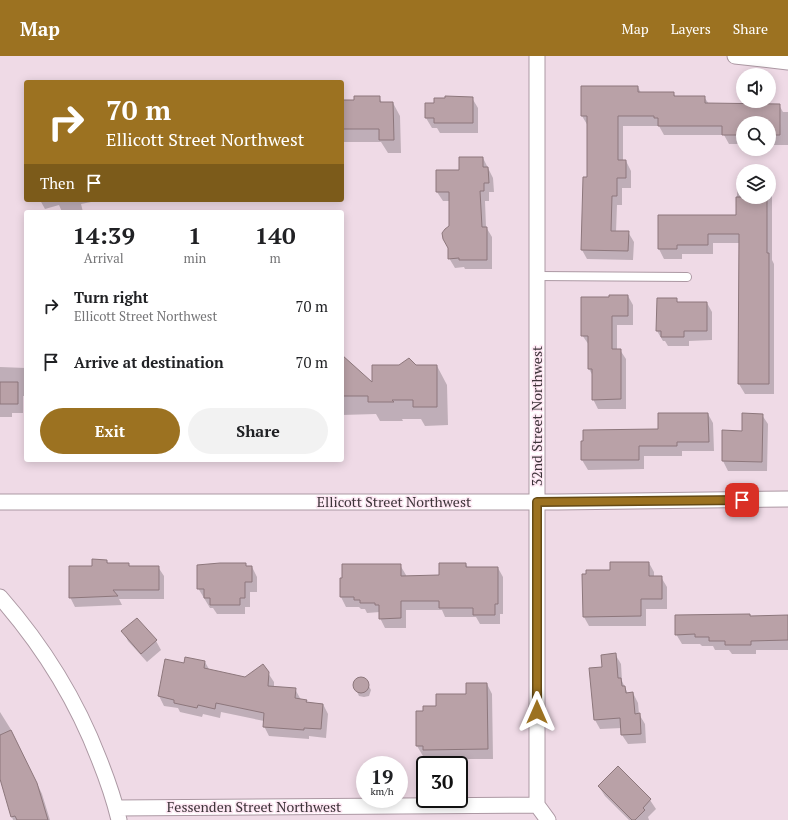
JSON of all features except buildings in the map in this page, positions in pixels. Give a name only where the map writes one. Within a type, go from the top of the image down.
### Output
[{"type":"street","name":"32nd Street Northwest","points":[[537,56],[537,805]]},
{"type":"street","points":[[735,56],[788,62]]},
{"type":"street","name":"Ellicott Street Northwest","points":[[0,502],[537,502],[788,499]]},
{"type":"street","points":[[0,598],[34,638],[68,691],[89,734],[107,781],[117,814]]},
{"type":"street","points":[[537,805],[548,820]]},
{"type":"street","name":"Fessenden Street Northwest","points":[[117,814],[537,805]]},
{"type":"lane","points":[[537,276],[687,277]]},
{"type":"route","points":[[537,712],[537,502],[742,500]]}]
